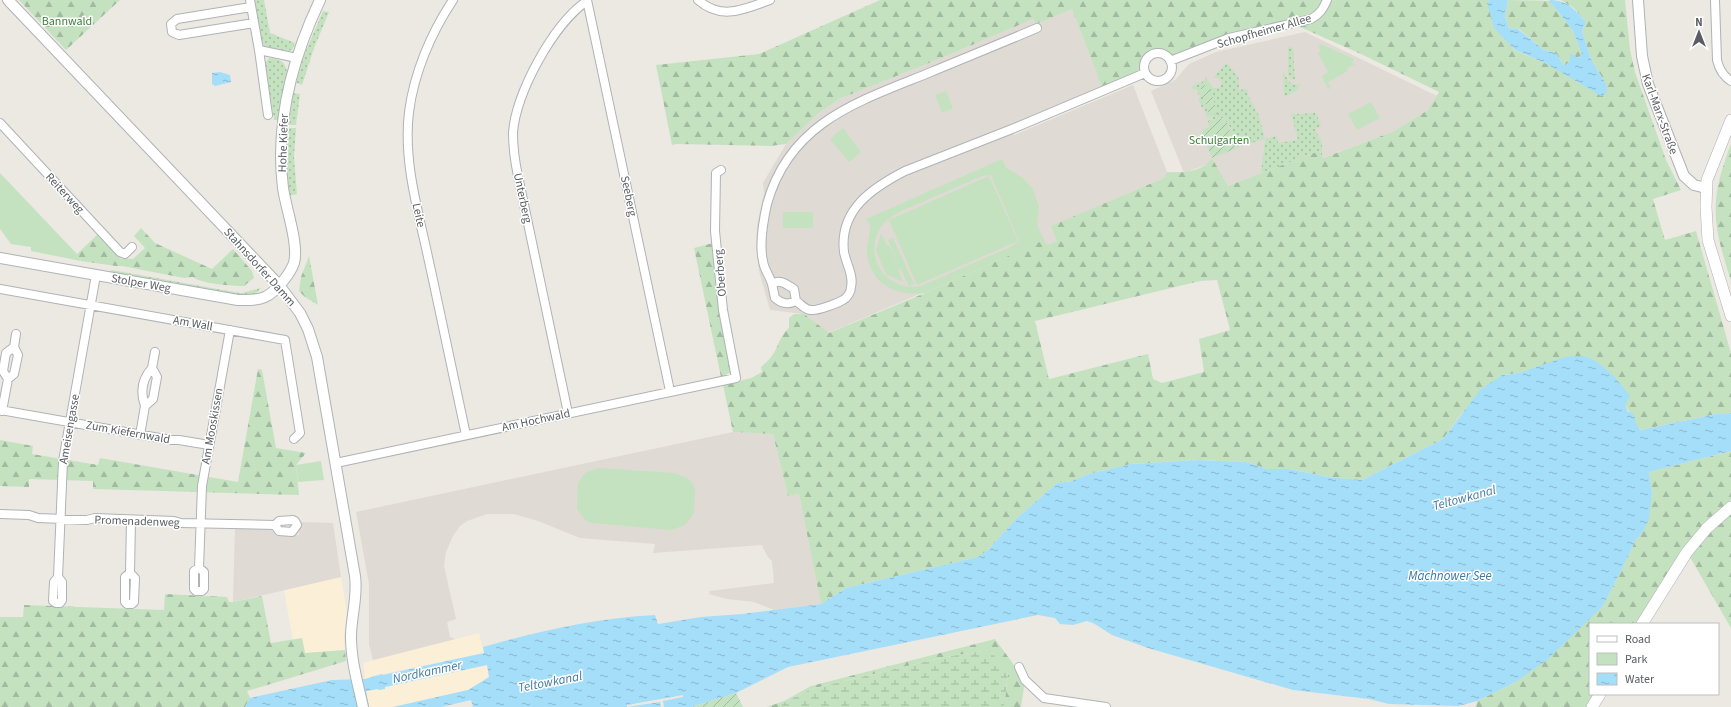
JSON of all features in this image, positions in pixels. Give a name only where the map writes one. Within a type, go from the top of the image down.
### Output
[{"type":"main road","points":[[1731,120],[1707,180],[1706,188],[1708,240],[1729,304],[1731,316]]},
{"type":"main road","points":[[1643,623],[1687,552],[1707,528],[1731,507]]},
{"type":"main road","points":[[1592,707],[1599,695]]},
{"type":"street","name":"Stahnsdorfer Damm","points":[[8,0],[279,285],[300,313],[313,341],[318,357],[356,585],[351,637],[363,707]]},
{"type":"street","name":"Hohe Kiefer","points":[[279,285],[289,274],[294,260],[294,242],[283,188],[281,149],[284,111],[297,58],[320,0]]},
{"type":"street","name":"Leite","points":[[453,0],[430,42],[413,91],[409,113],[409,156],[415,199],[466,435]]},
{"type":"street","name":"Seeberg","points":[[587,0],[670,391]]},
{"type":"street","name":"Unterberg","points":[[568,413],[518,176],[513,149],[513,132],[518,106],[528,81],[543,53],[571,15],[587,0]]},
{"type":"street","points":[[698,0],[706,7],[718,12],[727,12],[770,0]]},
{"type":"street","name":"Schopfheimer Allee","points":[[1170,61],[1229,38],[1311,18],[1320,12],[1327,0]]},
{"type":"street","name":"Karl-Marx-Straße","points":[[1638,0],[1642,56],[1648,84],[1684,176],[1694,185],[1706,188]]},
{"type":"street","points":[[1715,0],[1718,67],[1725,77],[1731,81]]},
{"type":"street","name":"Hohe Kiefer","points":[[251,3],[268,115]]},
{"type":"street","points":[[251,3],[177,18],[171,24],[172,32],[179,35],[254,23]]},
{"type":"street","points":[[796,301],[791,304],[782,303],[775,298],[772,284],[763,261],[762,241],[765,212],[776,179],[797,148],[808,135],[850,105],[1038,28]]},
{"type":"street","points":[[259,50],[297,58]]},
{"type":"street","points":[[1156,53],[1165,55],[1170,61],[1171,70],[1169,75],[1161,80],[1152,79],[1145,73],[1144,64],[1152,54],[1156,53]]},
{"type":"street","points":[[772,284],[778,281],[794,289],[796,301],[804,308],[812,310],[844,300],[851,288],[851,278],[844,254],[843,239],[847,221],[854,209],[877,187],[905,171],[1012,129],[1145,73]]},
{"type":"street","name":"Reiterweg","points":[[0,123],[120,252],[125,254],[132,247]]},
{"type":"street","name":"Oberberg","points":[[721,170],[716,174],[716,231],[723,310],[736,378]]},
{"type":"street","name":"Stolper Weg","points":[[0,258],[238,300],[254,300],[265,297],[279,285]]},
{"type":"street","name":"Ameisengasse","points":[[60,580],[62,469],[92,305],[96,275]]},
{"type":"street","name":"Am Wall","points":[[0,289],[285,340],[300,433],[294,439]]},
{"type":"street","name":"Am Mooskissen","points":[[199,568],[202,486],[230,330]]},
{"type":"street","points":[[1,410],[8,379],[14,374],[18,355],[14,347],[16,334]]},
{"type":"street","points":[[8,379],[3,372],[6,353],[14,347]]},
{"type":"street","points":[[140,435],[145,406],[142,397],[145,375],[152,368],[155,352]]},
{"type":"street","points":[[145,406],[153,399],[156,384],[157,377],[152,368]]},
{"type":"street","name":"Am Hochwald","points":[[336,463],[736,378]]},
{"type":"street","name":"Zum Kiefernwald","points":[[1,410],[140,435],[209,445]]},
{"type":"street","name":"Promenadenweg","points":[[0,514],[29,515],[38,518],[60,519],[275,525]]},
{"type":"street","points":[[131,520],[132,575]]},
{"type":"street","points":[[1019,668],[1026,680],[1044,698],[1106,707]]},
{"type":"shaded area","points":[[1072,9],[1102,88],[1010,125],[1014,135],[1133,85],[1167,172],[1164,178],[1052,226],[1057,241],[1047,245],[1044,241],[828,333],[804,314],[770,310],[759,271],[756,246],[757,225],[764,193],[763,183],[786,144],[819,113],[839,99],[1033,19],[1036,23]]},
{"type":"shaded area","points":[[1305,32],[1437,96],[1428,110],[1392,132],[1322,158],[1319,151],[1228,186],[1212,158],[1208,164],[1184,173],[1151,91],[1175,80],[1189,64],[1216,52]]},
{"type":"shaded area","points":[[733,432],[773,434],[788,496],[799,494],[821,604],[774,610],[754,602],[727,599],[709,594],[710,591],[774,583],[772,561],[767,556],[762,545],[653,553],[655,544],[580,538],[538,521],[514,514],[487,514],[467,521],[460,526],[453,536],[446,552],[444,566],[456,619],[447,622],[450,637],[455,639],[373,660],[369,644],[369,584],[356,512]]},
{"type":"shaded area","points":[[299,522],[333,523],[341,577],[233,602],[235,528],[271,529],[275,534],[299,535]]},
{"type":"shaded area","points":[[341,577],[347,612],[344,637],[345,650],[305,653],[302,639],[293,640],[284,590]]},
{"type":"shaded area","points":[[479,633],[484,653],[377,675],[365,679],[363,663]]},
{"type":"shaded area","points":[[487,665],[489,677],[468,690],[393,707],[369,707],[365,691],[378,688],[378,690],[385,689],[385,687]]},
{"type":"green space","name":"Bannwald","points":[[19,0],[120,0],[66,50]]},
{"type":"green space","points":[[253,0],[264,0],[270,33],[295,43],[292,50],[287,51],[267,48],[264,46],[259,36]]},
{"type":"green space","points":[[880,0],[1490,0],[1488,3],[1514,50],[1547,64],[1606,84],[1591,59],[1582,31],[1586,22],[1574,8],[1561,0],[1625,0],[1630,50],[1635,72],[1666,160],[1681,190],[1653,199],[1665,240],[1696,231],[1731,353],[1731,414],[1717,414],[1640,430],[1625,405],[1527,370],[1519,373],[1502,375],[1462,413],[1443,439],[1362,480],[1328,477],[1289,469],[1268,469],[1246,462],[1198,460],[1131,464],[1089,474],[1072,481],[1057,483],[1015,520],[988,550],[978,557],[846,588],[821,604],[799,494],[788,496],[773,434],[733,432],[723,385],[751,378],[762,372],[761,367],[773,354],[782,336],[789,328],[789,318],[794,314],[804,314],[829,333],[925,293],[1044,240],[1047,245],[1057,241],[1051,226],[1164,178],[1167,172],[1192,171],[1208,163],[1212,158],[1228,186],[1319,151],[1323,158],[1392,132],[1428,110],[1439,92],[1361,54],[1291,23],[1244,34],[1170,61],[1161,54],[1152,55],[1145,62],[1145,73],[1102,88],[1072,9],[1036,24],[1033,19],[839,99],[819,113],[786,144],[770,146],[672,145],[656,65],[759,54]],"holes":[[[1217,280],[1230,330],[1199,339],[1204,372],[1162,383],[1153,379],[1148,354],[1049,379],[1035,321],[1200,281]]]},
{"type":"green space","points":[[1508,0],[1551,1],[1573,31],[1582,55],[1564,66],[1556,53],[1544,50],[1519,29],[1509,28],[1505,16]]},
{"type":"green space","points":[[323,11],[329,12],[314,48],[302,85],[296,83],[304,55]]},
{"type":"green space","points":[[1321,44],[1354,59],[1352,63],[1355,64],[1347,68],[1348,71],[1328,82],[1331,88],[1328,89],[1322,76],[1328,72],[1318,53],[1320,52],[1319,45]]},
{"type":"green space","points":[[1288,47],[1293,48],[1295,80],[1290,79],[1288,75]]},
{"type":"green space","points":[[269,58],[283,62],[287,71],[278,120],[274,120],[265,63]]},
{"type":"green space","points":[[1228,64],[1239,79],[1239,90],[1247,89],[1248,95],[1259,116],[1265,139],[1240,146],[1240,142],[1235,135],[1231,135],[1231,128],[1223,118],[1213,119],[1211,116],[1218,113],[1200,88],[1210,117],[1207,118],[1204,108],[1198,99],[1200,97],[1196,89],[1191,87],[1200,82],[1201,83],[1206,78],[1213,88],[1220,88],[1222,82],[1214,77],[1224,65]]},
{"type":"green space","points":[[1283,71],[1289,82],[1296,85],[1301,84],[1296,91],[1284,97]]},
{"type":"green space","points":[[1208,84],[1218,113],[1210,117],[1200,87]]},
{"type":"green space","points":[[946,91],[953,108],[942,113],[935,95]]},
{"type":"green space","points":[[293,93],[300,94],[296,125],[289,125]]},
{"type":"green space","points":[[1371,102],[1380,118],[1357,130],[1348,114]]},
{"type":"green space","points":[[1291,113],[1316,113],[1321,126],[1315,129],[1322,143],[1322,158],[1319,151],[1261,173],[1265,139],[1277,136],[1278,143],[1298,140]]},
{"type":"green space","name":"Schulgarten","points":[[1218,118],[1226,122],[1229,126],[1231,135],[1235,135],[1240,142],[1240,147],[1212,158],[1201,131],[1209,127],[1208,121]]},
{"type":"green space","points":[[288,128],[296,128],[294,157],[297,194],[289,196],[287,177]]},
{"type":"green space","points":[[843,128],[861,152],[849,162],[830,139]]},
{"type":"green space","points":[[1731,144],[1731,281],[1719,239],[1716,200],[1722,170]]},
{"type":"green space","points":[[1002,159],[1006,168],[1023,178],[1033,189],[1039,207],[1037,225],[1044,240],[925,293],[904,293],[886,286],[873,272],[869,263],[867,252],[870,226],[866,219]],"holes":[[[991,175],[1019,241],[1010,247],[916,287],[900,285],[887,277],[879,267],[876,260],[874,245],[882,225],[894,215],[982,176]]]},
{"type":"green space","points":[[0,173],[77,254],[81,261],[31,251],[31,247],[11,244],[0,229]]},
{"type":"green space","points":[[989,176],[1018,241],[917,285],[889,220]]},
{"type":"green space","points":[[783,212],[813,212],[813,228],[783,228]]},
{"type":"green space","points":[[141,228],[155,243],[212,269],[233,249],[252,271],[254,278],[244,286],[217,284],[193,277],[184,278],[122,266],[81,261],[77,254],[98,234],[121,259],[133,259],[145,248],[134,236]]},
{"type":"green space","points":[[881,233],[899,265],[888,240],[893,238],[914,284],[909,286],[900,268],[898,269],[903,282],[886,274],[876,251]]},
{"type":"green space","points":[[713,243],[719,308],[731,372],[721,377],[694,248]]},
{"type":"green space","points":[[309,256],[318,305],[305,297],[299,291],[301,277]]},
{"type":"green space","points":[[112,270],[242,293],[261,288],[255,294],[244,296],[110,272]]},
{"type":"green space","points":[[258,369],[262,370],[276,448],[306,453],[296,465],[299,495],[93,489],[93,481],[29,479],[29,487],[0,486],[0,440],[33,446],[32,454],[98,465],[100,458],[238,482]]},
{"type":"green space","points":[[1731,451],[1731,628],[1687,552],[1643,623],[1589,623],[1589,695],[1599,695],[1592,707],[1476,707],[1477,701],[1514,683],[1603,606],[1635,541],[1643,532],[1652,493],[1649,472]]},
{"type":"green space","points":[[321,461],[324,480],[298,482],[296,465]]},
{"type":"green space","points":[[598,468],[675,473],[687,478],[692,482],[695,490],[694,513],[685,525],[671,530],[592,523],[586,521],[577,509],[578,483],[585,473]]},
{"type":"green space","points":[[165,594],[227,597],[229,602],[262,596],[271,643],[302,638],[305,653],[345,650],[346,661],[247,691],[250,698],[245,707],[0,707],[0,617],[23,617],[24,605],[164,610]]},
{"type":"green space","points":[[995,639],[1025,680],[1021,707],[1004,707],[1008,673],[983,651],[945,657],[811,689],[783,703],[780,707],[767,707],[784,701],[811,686]]},
{"type":"green space","points":[[983,651],[993,654],[1008,673],[1004,707],[780,707],[783,703],[811,689],[945,657]]},
{"type":"green space","points":[[736,693],[743,707],[691,707]]},
{"type":"water","points":[[1490,0],[1508,0],[1505,16],[1509,28],[1518,29],[1544,50],[1556,53],[1564,66],[1570,61],[1570,53],[1578,58],[1582,55],[1573,31],[1549,0],[1556,0],[1570,6],[1586,22],[1582,31],[1591,59],[1606,84],[1607,93],[1601,96],[1547,64],[1515,50],[1494,28],[1487,3]]},
{"type":"water","points":[[220,72],[230,75],[231,82],[215,86],[212,84],[212,73]]},
{"type":"water","name":"Machnower See","points":[[1565,357],[1587,357],[1612,374],[1630,396],[1625,405],[1628,412],[1633,413],[1640,430],[1717,414],[1731,414],[1731,451],[1649,472],[1652,493],[1649,519],[1643,532],[1635,541],[1603,606],[1547,660],[1514,683],[1477,701],[1459,706],[1389,704],[1369,699],[1293,690],[1148,648],[1112,635],[1087,621],[1073,625],[1060,624],[1055,618],[1038,615],[788,667],[736,693],[691,707],[473,707],[471,700],[441,707],[393,707],[468,690],[489,677],[487,665],[385,687],[385,689],[366,691],[369,707],[245,707],[250,698],[332,680],[365,679],[382,674],[484,653],[483,647],[589,622],[655,615],[658,624],[701,617],[742,614],[821,604],[846,588],[978,557],[988,550],[1015,520],[1057,483],[1072,481],[1089,474],[1131,464],[1198,460],[1246,462],[1268,469],[1289,469],[1328,477],[1362,480],[1443,439],[1480,390],[1502,375],[1519,373]]},
{"type":"pier","points":[[683,695],[683,697],[663,701],[664,707],[661,707],[660,702],[627,707],[627,705]]},
{"type":"water label","name":"Teltowkanal","points":[[1464,497]]},
{"type":"water label","name":"Nordkammer","points":[[427,671]]},
{"type":"water label","name":"Teltowkanal","points":[[550,681]]}]
